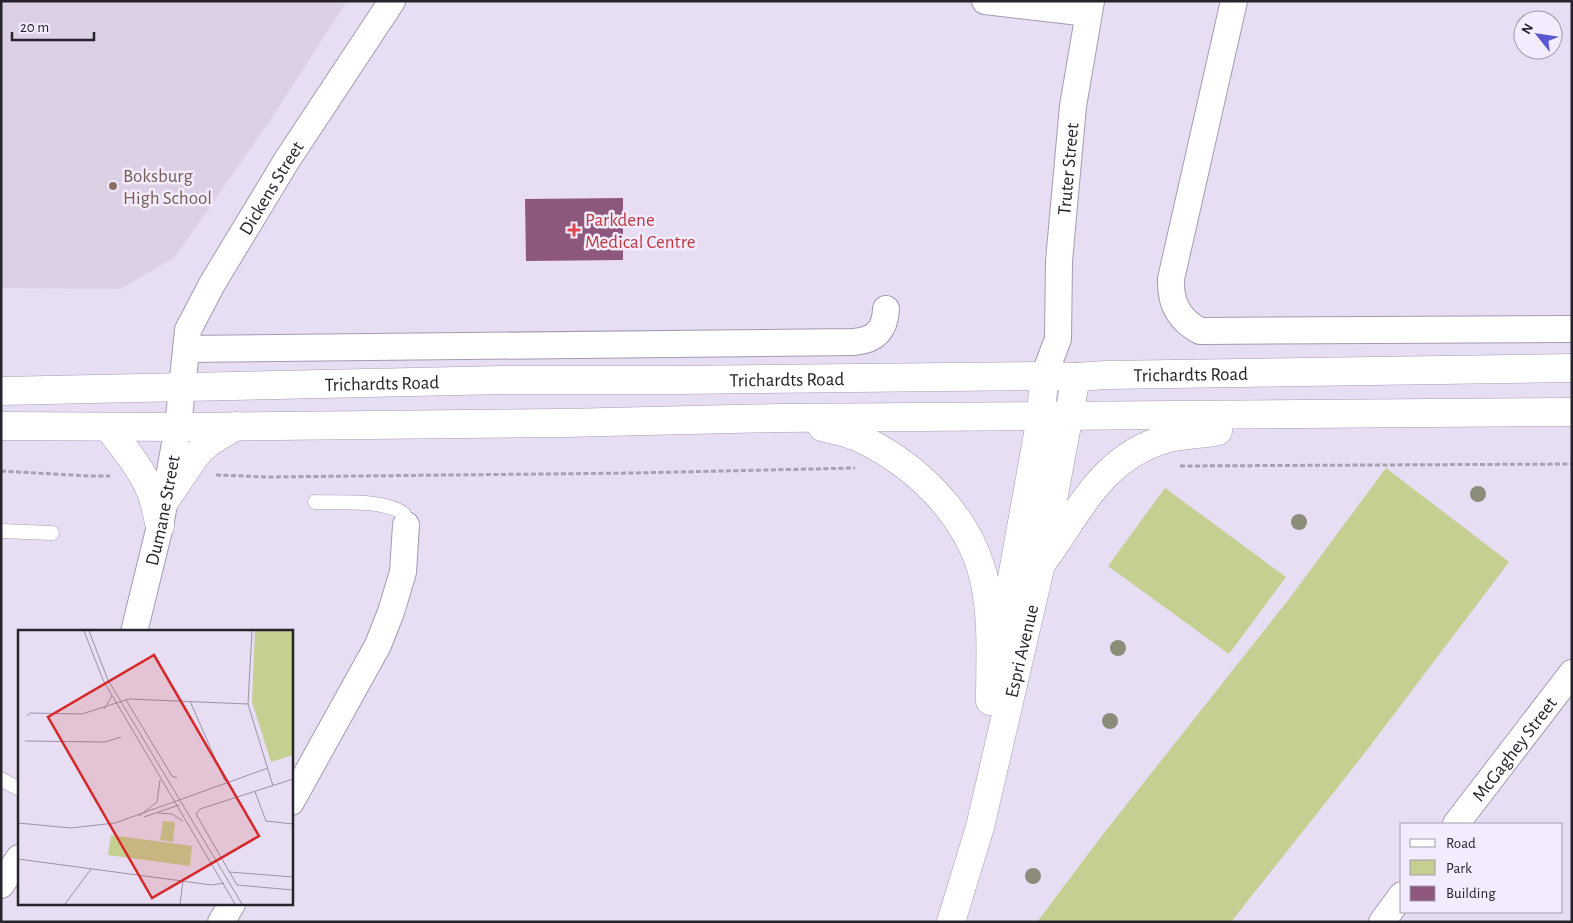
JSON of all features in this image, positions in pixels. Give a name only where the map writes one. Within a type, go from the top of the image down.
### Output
[{"type":"main road","name":"Trichardts Road","points":[[1,391],[503,380],[1076,377],[1106,374],[1572,368]]},
{"type":"main road","name":"Espri Avenue","points":[[933,922],[945,887],[968,799],[990,701],[1041,417],[1044,376]]},
{"type":"main road","name":"Espri Avenue","points":[[952,922],[980,827],[1041,564],[1076,377]]},
{"type":"main road","name":"Trichardts Road","points":[[1,426],[236,426],[564,423],[779,418],[1259,416],[1572,412]]},
{"type":"main road","points":[[1041,564],[1062,536],[1088,494],[1103,477],[1123,460],[1144,447],[1164,440],[1187,434],[1206,433],[1229,428],[1259,416]]},
{"type":"main road","points":[[779,418],[816,425],[854,436],[882,449],[908,466],[950,510],[966,534],[976,554],[984,579],[989,611],[990,701]]},
{"type":"main road","points":[[163,514],[182,474],[196,455],[208,444],[236,426]]},
{"type":"main road","points":[[108,427],[134,460],[163,514]]},
{"type":"street","name":"Dickens Street","points":[[182,387],[188,330],[212,284],[287,160],[392,1]]},
{"type":"street","points":[[985,1],[1089,7]]},
{"type":"street","points":[[1234,1],[1171,279],[1172,301],[1183,319],[1200,331],[1572,329]]},
{"type":"street","name":"Truter Street","points":[[1044,376],[1058,339],[1059,261],[1067,170],[1073,106],[1089,7]]},
{"type":"street","name":"Trichardts Road","points":[[186,349],[854,342],[866,341],[875,336],[882,328],[886,318],[886,310]]},
{"type":"street","name":"Truter Street","points":[[1058,339],[1076,377]]},
{"type":"street","name":"Dumane Street","points":[[134,630],[163,514],[178,426],[182,387]]},
{"type":"street","points":[[292,800],[378,644],[391,612],[403,572],[406,525]]},
{"type":"street","name":"McGaghey Street","points":[[1457,823],[1572,673]]},
{"type":"street","points":[[1,885],[18,860]]},
{"type":"street","points":[[1382,922],[1400,898]]},
{"type":"street","points":[[222,922],[231,906]]},
{"type":"lane","points":[[315,502],[384,504],[397,508],[404,514],[406,525]]},
{"type":"lane","points":[[1,531],[52,534]]},
{"type":"lane","points":[[1,779],[18,788]]},
{"type":"path","points":[[1179,466],[1572,464]]},
{"type":"path","points":[[182,474],[268,477],[634,473],[862,468]]},
{"type":"path","points":[[1,471],[89,476],[143,475]]},
{"type":"shaded area","name":"Boksburg High School","points":[[1,1],[347,1],[273,116],[175,257],[120,289],[1,288]]},
{"type":"green space","points":[[1386,468],[1509,562],[1364,754],[1231,922],[1037,922],[1100,838],[1289,599]]},
{"type":"green space","points":[[1165,488],[1286,577],[1229,654],[1108,566]]},
{"type":"building","name":"Parkdene Medical Centre","points":[[623,198],[623,260],[526,261],[525,199]]},
{"type":"place","name":"Boksburg High School","points":[[113,186]]},
{"type":"place","name":"Parkdene Medical Centre","points":[[574,230]]}]
